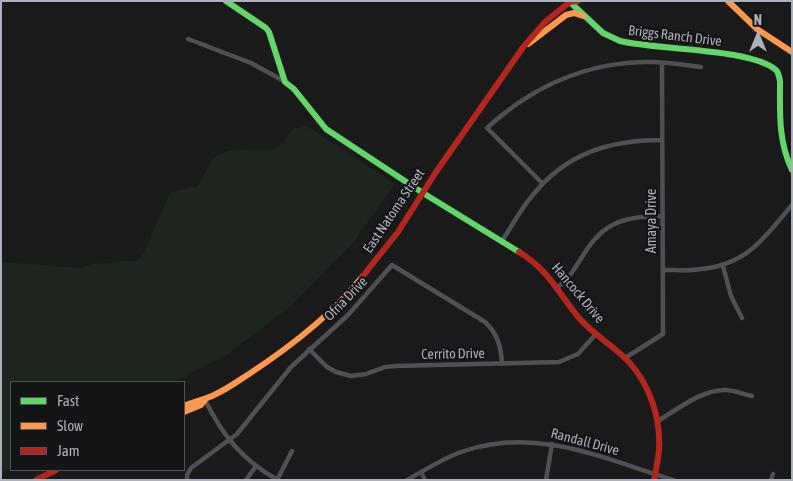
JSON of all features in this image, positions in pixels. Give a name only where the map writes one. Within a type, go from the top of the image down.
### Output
[{"type":"street","points":[[226,1],[269,32],[286,82]]},
{"type":"street","points":[[728,1],[757,30],[776,44],[792,52]]},
{"type":"street","name":"Briggs Ranch Drive","points":[[573,2],[582,12],[583,16],[614,41],[739,56],[757,60],[776,70],[780,81],[780,135],[784,152],[792,170]]},
{"type":"street","name":"East Natoma Street","points":[[185,412],[201,406],[205,400],[276,356],[333,308],[356,284],[383,252],[524,46],[546,21],[573,2]]},
{"type":"street","points":[[524,46],[537,40],[567,14],[575,13],[583,16]]},
{"type":"street","points":[[188,39],[251,63],[286,82]]},
{"type":"street","points":[[542,183],[487,128],[527,96],[567,76],[614,64],[662,62],[701,67]]},
{"type":"street","name":"Amaya Drive","points":[[625,358],[664,334],[662,62]]},
{"type":"street","name":"Hancock Drive","points":[[286,82],[326,130],[422,193],[532,260],[546,272],[581,320],[625,358],[646,386],[658,421],[659,450],[654,477]]},
{"type":"street","points":[[502,241],[525,205],[542,183],[571,161],[598,148],[623,142],[662,140]]},
{"type":"street","points":[[663,270],[701,270],[723,266],[745,256],[792,205]]},
{"type":"street","points":[[558,287],[569,277],[589,246],[604,230],[627,218],[663,216]]},
{"type":"street","name":"Ofria Drive","points":[[187,480],[187,475],[191,468],[229,440],[245,424],[291,367],[360,303],[392,265],[485,322],[500,343],[502,364]]},
{"type":"street","points":[[723,266],[731,296],[742,318]]},
{"type":"street","name":"Cerrito Drive","points":[[310,349],[327,368],[351,376],[366,374],[390,366],[554,363],[564,361],[582,351],[596,334]]},
{"type":"street","points":[[658,421],[713,391],[728,390],[752,396]]},
{"type":"street","name":"East Natoma Street","points":[[185,406],[197,400],[205,400]]},
{"type":"street","points":[[205,400],[223,433],[229,440],[256,466],[277,480],[292,450]]},
{"type":"street","name":"Randall Drive","points":[[407,480],[450,457],[487,445],[519,442],[552,444],[576,449],[654,477],[673,480]]},
{"type":"street","points":[[546,480],[552,444]]},
{"type":"street","points":[[246,480],[256,466]]},
{"type":"street","points":[[36,480],[54,471]]},
{"type":"street","points":[[421,472],[425,480]]},
{"type":"street","points":[[771,480],[773,474]]},
{"type":"shaded area","points":[[301,126],[308,127],[395,184],[352,244],[292,305],[225,356],[175,381],[10,381],[10,470],[1,474],[1,262],[79,268],[96,264],[138,260],[143,254],[170,193],[198,186],[211,162],[220,154],[232,150],[274,149],[280,146],[296,128]]},
{"type":"traffic: fast","points":[[226,1],[266,28],[269,32],[285,82],[294,89],[326,129],[423,193],[519,252]]},
{"type":"traffic: fast","points":[[570,2],[603,33],[620,41],[746,57],[764,63],[776,70],[780,81],[782,137],[787,159],[792,170]]},
{"type":"traffic: slow","points":[[728,1],[757,29],[792,52]]},
{"type":"traffic: slow","points":[[528,44],[566,15],[574,13],[583,16]]},
{"type":"traffic: slow","points":[[185,406],[224,390],[280,353],[323,318],[362,277]]},
{"type":"traffic: slow","points":[[185,412],[201,405],[205,400]]},
{"type":"traffic: jam","points":[[362,277],[398,232],[436,172],[524,46],[546,21],[570,2],[578,1]]},
{"type":"traffic: jam","points":[[519,252],[539,267],[580,319],[623,356],[643,381],[653,403],[658,426],[659,450],[654,480]]},
{"type":"traffic: jam","points":[[36,480],[54,471]]}]
